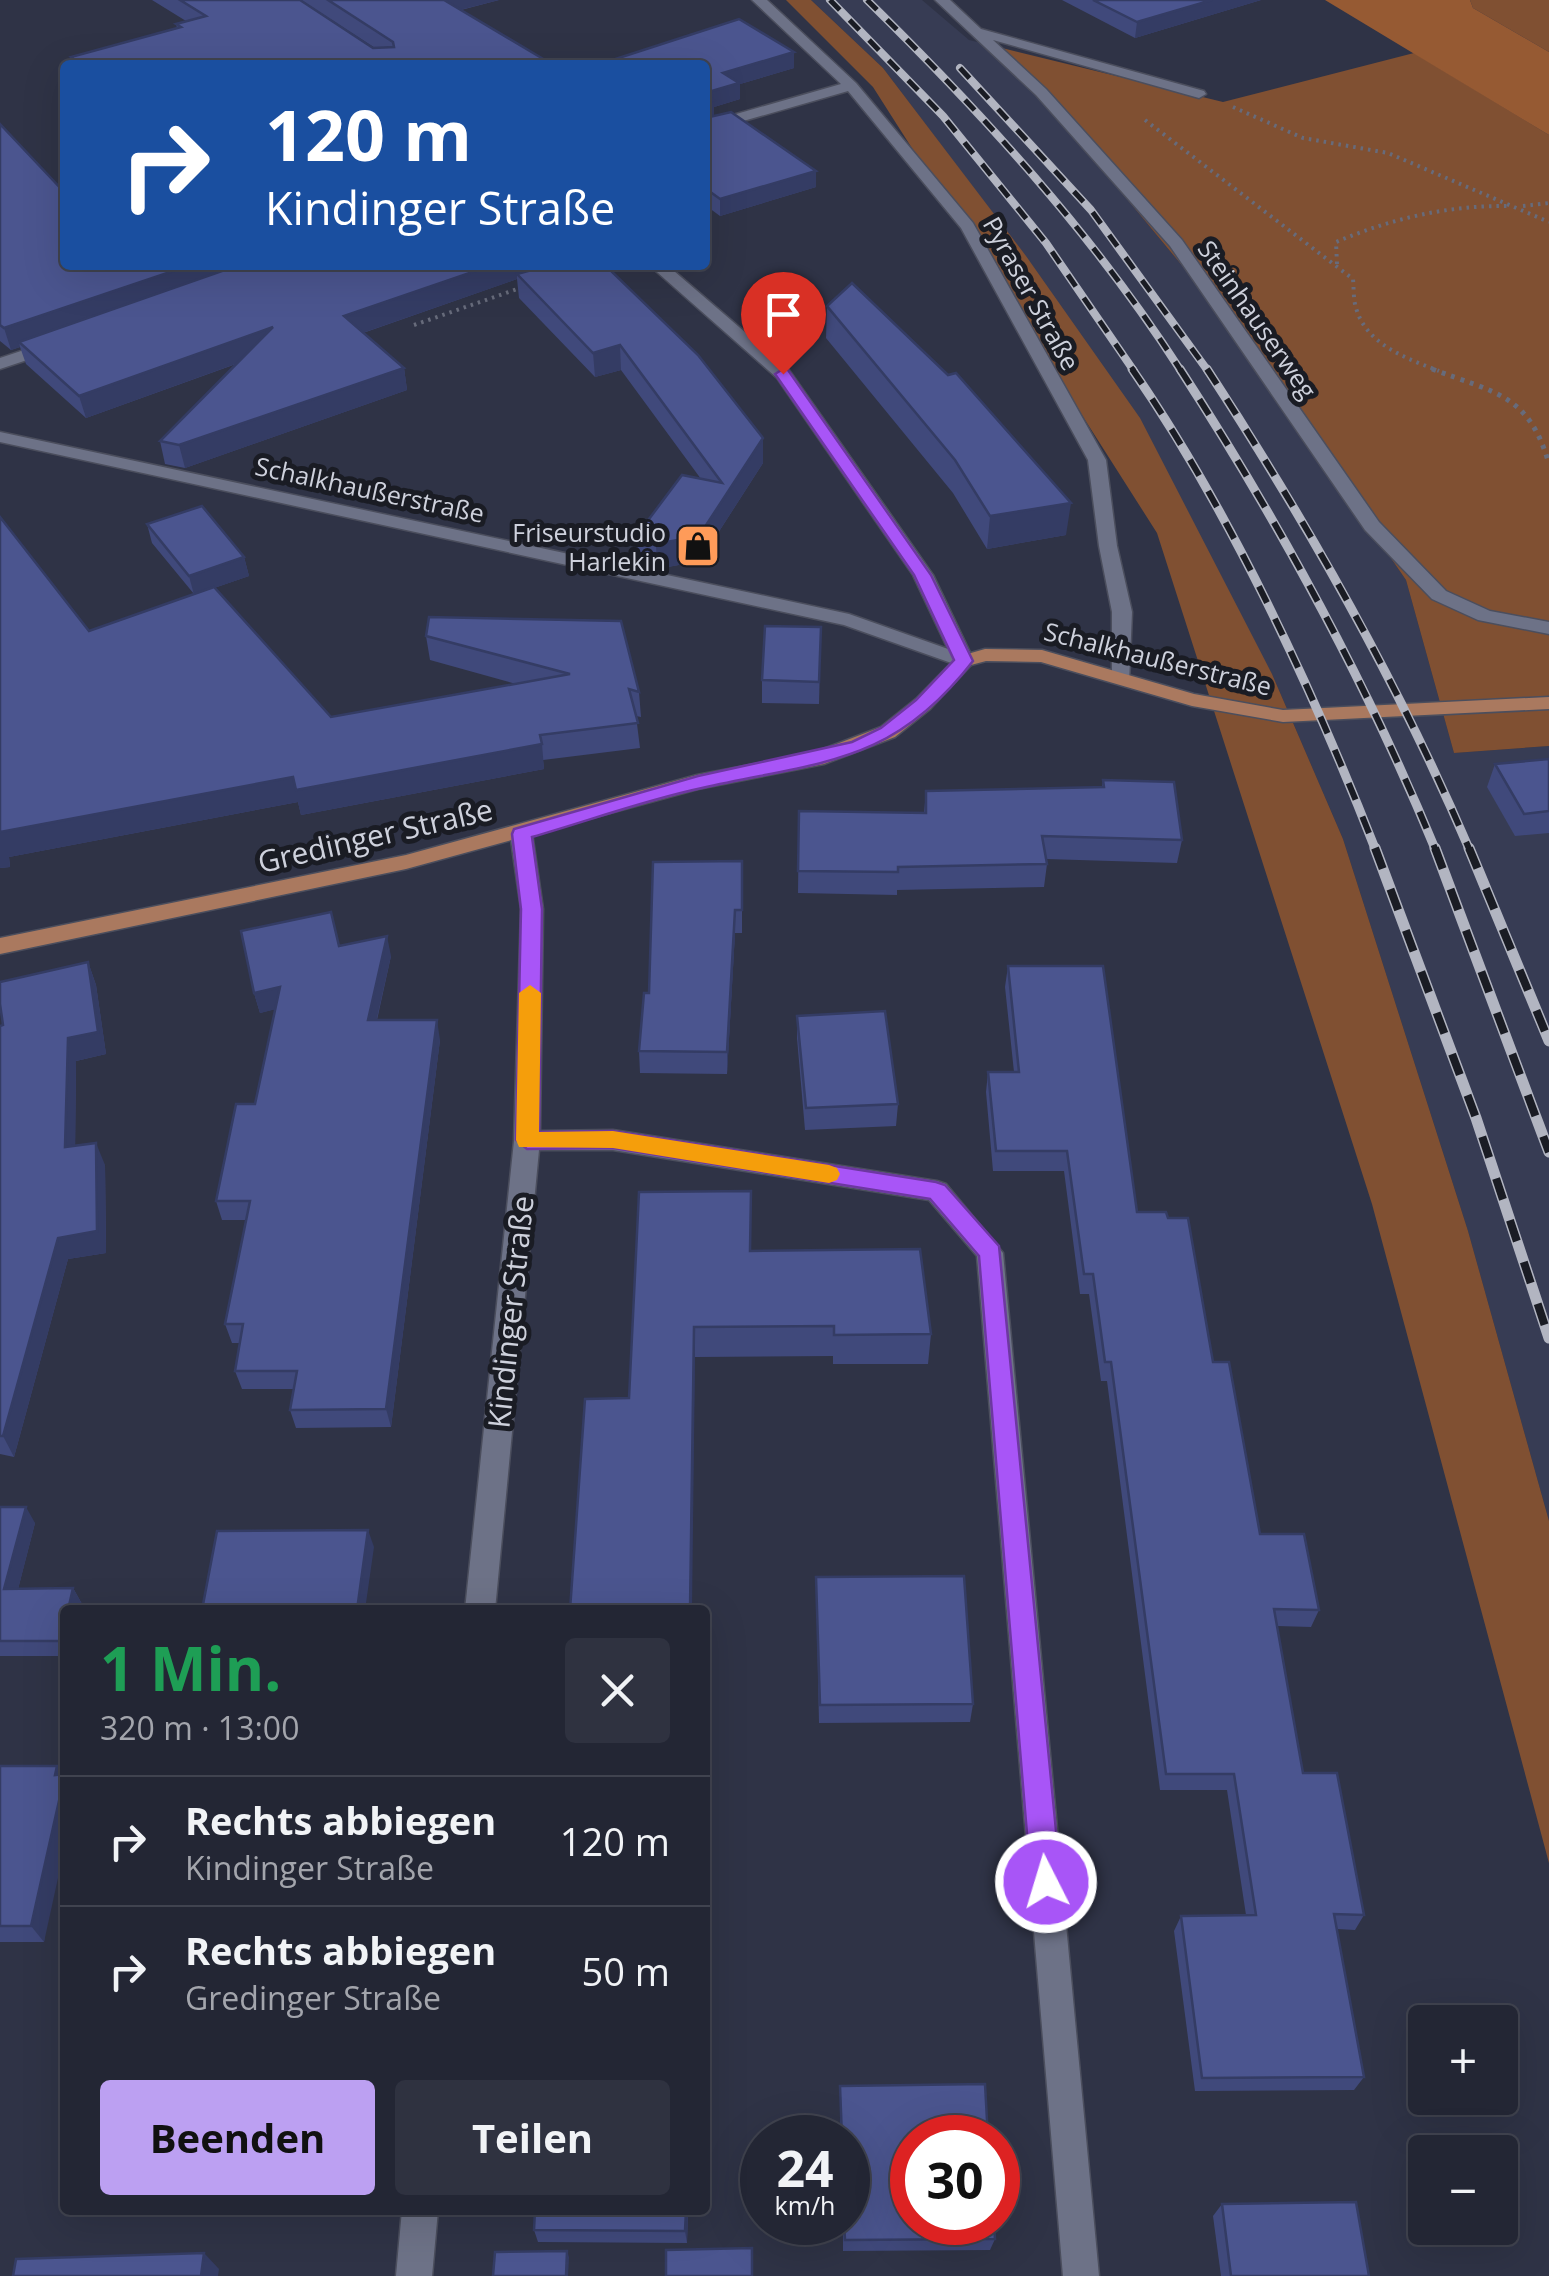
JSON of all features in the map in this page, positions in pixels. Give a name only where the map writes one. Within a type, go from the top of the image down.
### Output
[{"type":"main road","name":"Schalkhaußerstraße","points":[[964,661],[1006,653],[1042,656],[1233,710],[1283,716],[1549,702]]},
{"type":"main road","name":"Gredinger Straße","points":[[0,946],[406,862],[522,834],[698,782],[817,759],[888,732],[923,704],[964,661]]},
{"type":"street","name":"Pyraser Straße","points":[[759,0],[851,86],[968,226],[1097,460],[1108,546],[1122,612],[1122,679]]},
{"type":"street","name":"Steinhauserweg","points":[[942,0],[1040,92],[1176,243],[1372,526],[1439,595],[1485,616],[1549,628]]},
{"type":"street","points":[[979,32],[1198,94]]},
{"type":"street","points":[[710,127],[851,86]]},
{"type":"street","points":[[663,270],[783,374],[923,575],[964,661]]},
{"type":"street","points":[[0,364],[71,339]]},
{"type":"street","name":"Schalkhaußerstraße","points":[[0,437],[850,620],[964,661]]},
{"type":"street","name":"Kindinger Straße","points":[[480,1605],[527,1140],[532,909],[522,834]]},
{"type":"street","points":[[527,1140],[613,1140],[936,1191],[990,1252],[1081,2276]]},
{"type":"street","points":[[414,2276],[420,2215]]},
{"type":"path","points":[[1198,94],[1275,123],[1303,138],[1388,152],[1520,206],[1549,222]]},
{"type":"path","points":[[1132,111],[1353,279],[1356,312],[1375,337],[1436,372],[1474,382],[1507,398],[1530,417],[1549,464]]},
{"type":"path","points":[[1337,265],[1336,242],[1411,213],[1475,204],[1549,203]]},
{"type":"path","points":[[414,325],[536,283]]},
{"type":"shaded area","points":[[786,0],[811,0],[883,68],[1026,256],[1140,418],[1272,674],[1343,839],[1468,1231],[1549,1521],[1549,1863],[1372,1204],[1157,533],[873,87]]},
{"type":"shaded area","points":[[811,0],[922,0],[969,40],[1002,48],[1223,315],[1406,580],[1454,753],[1549,746],[1549,1521],[1468,1231],[1343,839],[1272,674],[1025,256],[883,68]]},
{"type":"shaded area","points":[[1325,0],[1470,0],[1473,8],[1549,52],[1549,135]]},
{"type":"shaded area","points":[[1470,0],[1549,0],[1549,52],[1473,8]]},
{"type":"shaded area","points":[[1002,48],[1223,102],[1414,53],[1549,135],[1549,746],[1454,753],[1406,580],[1223,315]]},
{"type":"building","points":[[180,0],[300,0],[373,48],[394,47],[393,42],[328,0],[444,0],[545,60],[71,57],[181,27],[176,24],[206,16]]},
{"type":"building","points":[[1093,0],[1212,0],[1137,22]]},
{"type":"building","points":[[739,19],[794,52],[723,73],[739,83],[710,92],[710,60],[612,60]]},
{"type":"building","points":[[731,112],[816,171],[720,199],[710,192],[710,117]]},
{"type":"building","points":[[0,124],[60,188],[60,270],[176,270],[4,328],[0,325]]},
{"type":"building","points":[[225,270],[478,270],[344,316],[404,368],[179,445],[160,441],[273,327],[79,396],[19,342]]},
{"type":"building","points":[[532,270],[610,270],[698,355],[763,438],[699,536],[656,544],[634,539],[682,475],[722,483],[620,345],[593,353],[517,274]]},
{"type":"building","points":[[852,283],[948,375],[956,373],[1071,503],[990,516],[955,460],[827,306]]},
{"type":"building","points":[[202,506],[244,557],[189,576],[147,524]]},
{"type":"building","points":[[0,517],[89,631],[214,587],[331,717],[570,674],[426,636],[429,617],[621,621],[639,692],[629,689],[638,723],[540,735],[542,744],[296,790],[293,777],[0,832]]},
{"type":"building","points":[[765,626],[821,627],[819,682],[762,680]]},
{"type":"building","points":[[1549,759],[1549,811],[1524,814],[1495,764]]},
{"type":"building","points":[[1103,780],[1174,782],[1182,840],[1042,836],[1047,864],[898,867],[898,872],[798,871],[799,811],[926,813],[926,791],[1104,787]]},
{"type":"building","points":[[742,861],[742,910],[735,910],[727,1052],[639,1051],[644,993],[649,993],[653,862]]},
{"type":"building","points":[[331,912],[339,946],[387,936],[368,1020],[437,1020],[386,1409],[290,1410],[297,1371],[235,1371],[243,1324],[225,1324],[250,1201],[216,1201],[236,1104],[255,1104],[280,987],[254,993],[241,931]]},
{"type":"building","points":[[88,962],[98,1032],[68,1038],[65,1147],[96,1143],[97,1231],[58,1238],[0,1436],[0,982]]},
{"type":"building","points":[[1008,966],[1103,966],[1137,1212],[1166,1212],[1168,1218],[1188,1218],[1213,1362],[1229,1362],[1260,1534],[1304,1534],[1319,1610],[1274,1609],[1303,1773],[1337,1773],[1364,1915],[1334,1914],[1364,2077],[1202,2078],[1181,1916],[1256,1915],[1234,1774],[1166,1774],[1111,1362],[1105,1362],[1093,1274],[1084,1274],[1067,1151],[996,1151],[988,1072],[1019,1072]]},
{"type":"building","points":[[885,1011],[898,1104],[806,1108],[797,1016]]},
{"type":"building","points":[[751,1191],[750,1251],[920,1249],[931,1334],[834,1335],[834,1326],[694,1327],[690,1605],[570,1605],[585,1399],[629,1398],[639,1192]]},
{"type":"building","points":[[0,1507],[26,1507],[4,1589],[73,1588],[69,1605],[60,1605],[60,1641],[0,1641]]},
{"type":"building","points":[[368,1530],[358,1605],[203,1605],[217,1531]]},
{"type":"building","points":[[964,1576],[973,1704],[820,1705],[816,1577]]},
{"type":"building","points":[[0,1766],[57,1766],[60,1796],[31,1926],[0,1926]]},
{"type":"building","points":[[985,2084],[987,2115],[890,2115],[890,2240],[870,2240],[870,2115],[841,2115],[840,2086]]},
{"type":"building","points":[[1356,2202],[1369,2276],[1231,2276],[1222,2204]]},
{"type":"building","points":[[535,2215],[686,2215],[685,2231],[534,2230]]},
{"type":"building","points":[[752,2248],[752,2276],[666,2276],[666,2250]]},
{"type":"building","points":[[567,2251],[566,2276],[493,2276],[495,2252]]},
{"type":"building","points":[[204,2253],[201,2276],[13,2276],[16,2259]]},
{"type":"railway","points":[[830,0],[943,116],[1046,243],[1134,371]]},
{"type":"railway","points":[[867,0],[953,87],[1074,223],[1181,371]]},
{"type":"railway","points":[[960,68],[1091,210],[1208,371]]},
{"type":"railway","points":[[1132,369],[1202,481],[1267,603],[1376,851]]},
{"type":"railway","points":[[1180,369],[1319,604],[1380,725],[1436,851]]},
{"type":"railway","points":[[1207,369],[1349,604],[1413,726],[1470,851]]},
{"type":"railway","points":[[1375,848],[1476,1118],[1549,1338]]},
{"type":"railway","points":[[1435,848],[1549,1152]]},
{"type":"railway","points":[[1469,848],[1549,1041]]},
{"type":"slow traffic","points":[[530,993],[527,1140],[613,1140],[829,1174]]},
{"type":"place","name":"Friseurstudio Harlekin","points":[[698,546]]},
{"type":"route","points":[[783,374],[923,575],[964,661],[923,704],[888,732],[859,746],[817,759],[698,782],[522,834],[532,909],[527,1140],[613,1140],[936,1191],[990,1252],[1046,1882]]}]
